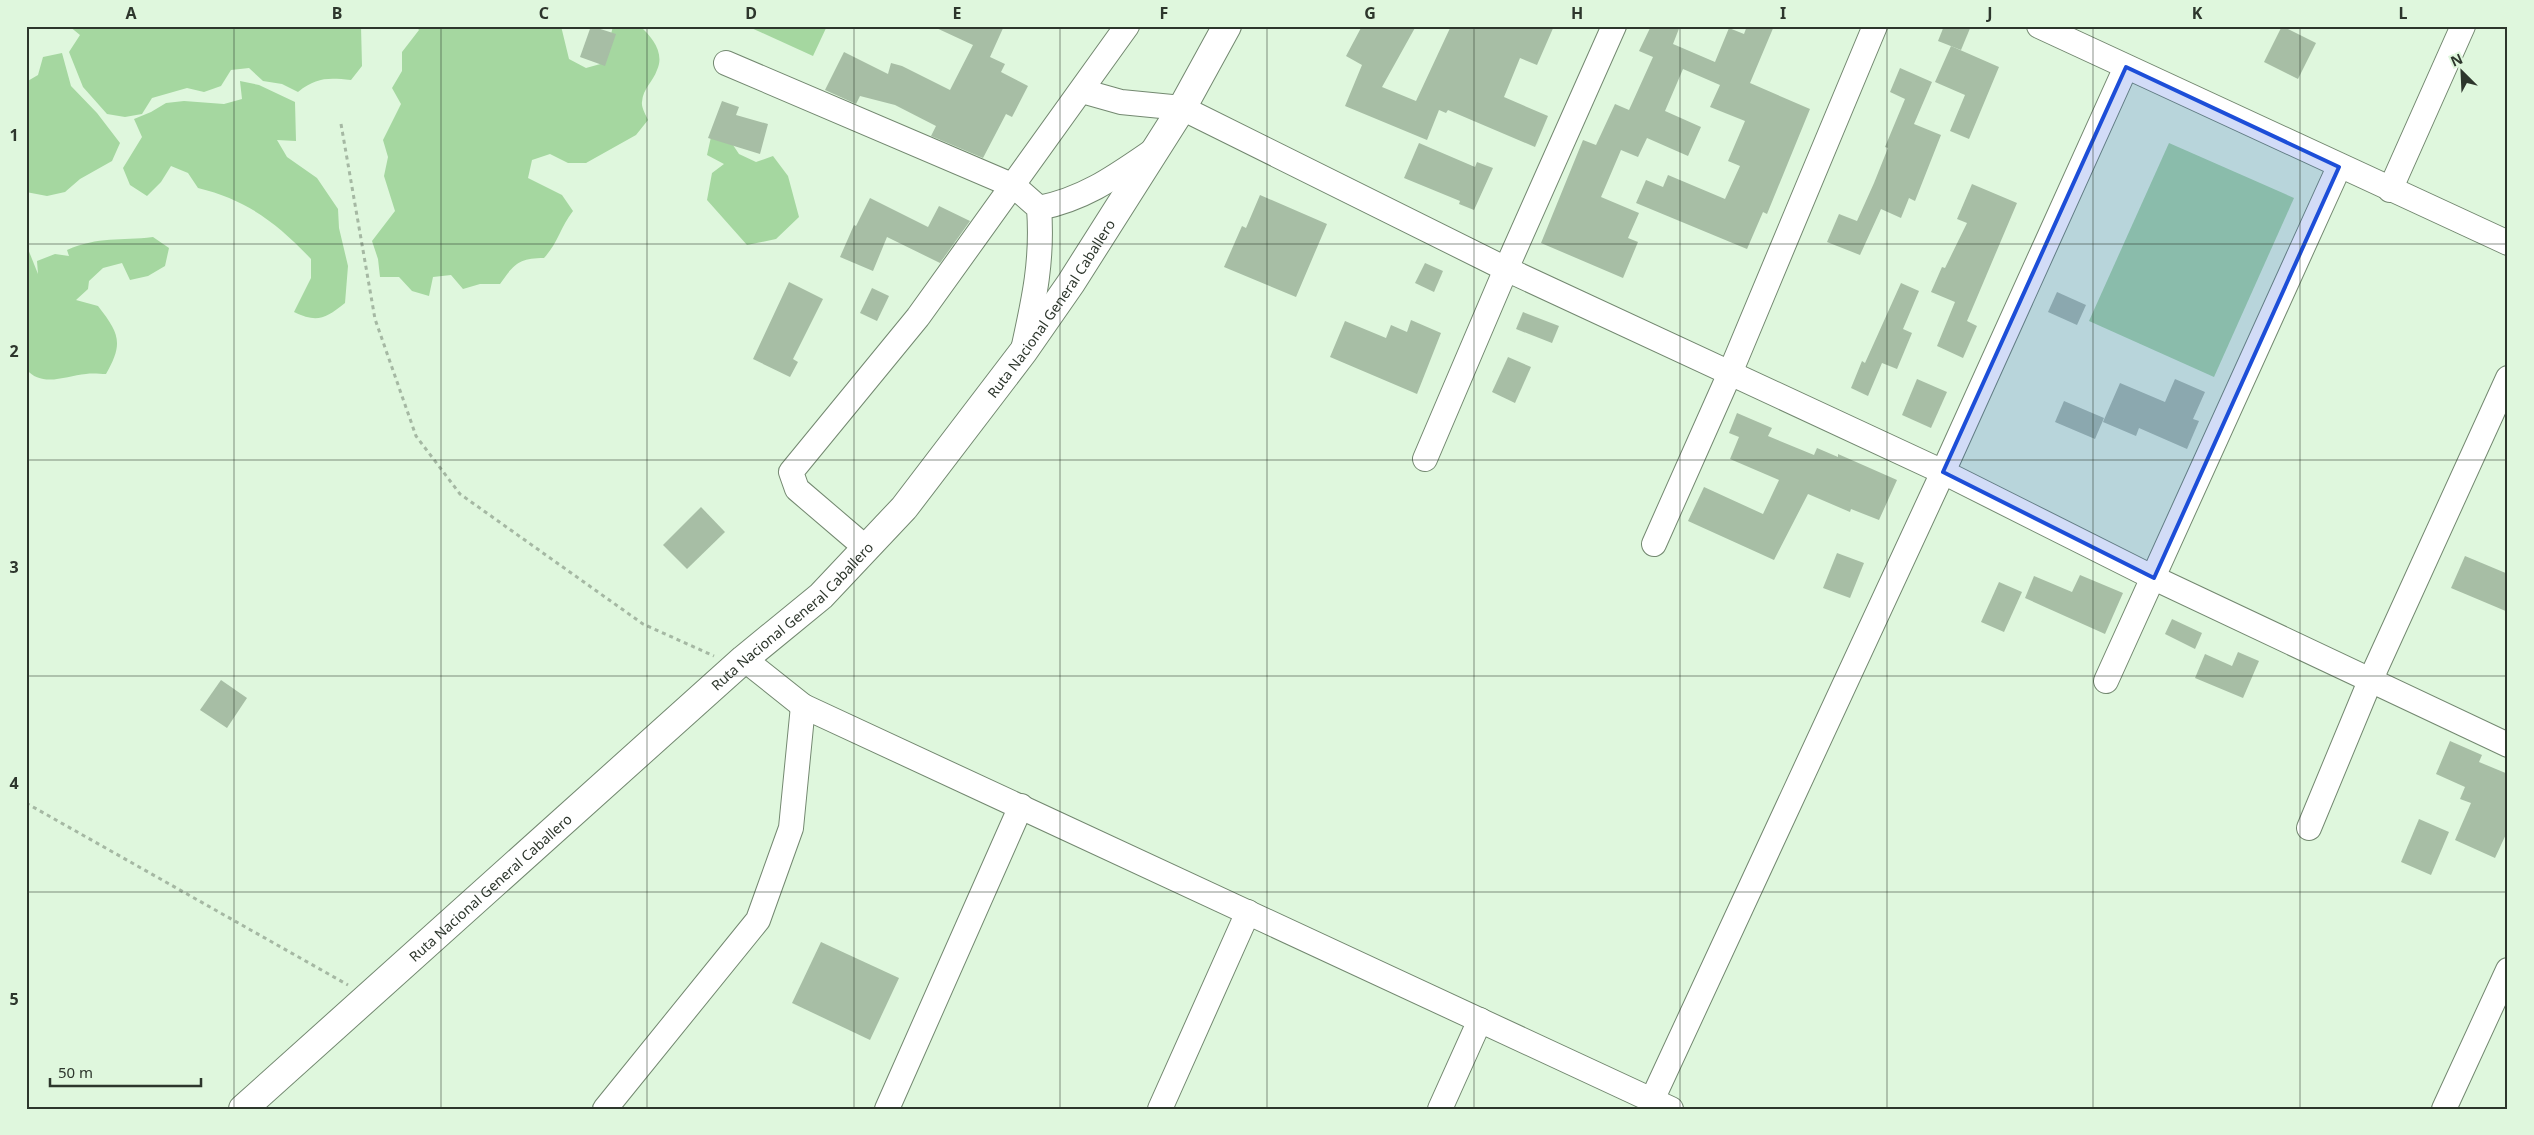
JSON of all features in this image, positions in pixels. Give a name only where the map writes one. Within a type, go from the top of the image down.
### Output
[{"type":"highway","name":"Ruta Nacional General Caballero","points":[[243,1109],[740,662],[821,596],[904,508],[1023,352],[1071,282],[1182,108],[1227,26]]},
{"type":"street","points":[[866,548],[797,489],[790,472],[918,317],[1128,26]]},
{"type":"street","points":[[1425,459],[1506,269],[1614,26]]},
{"type":"street","points":[[1654,544],[1730,373],[1875,26]]},
{"type":"street","points":[[2040,26],[2340,167],[2508,243]]},
{"type":"street","points":[[2390,190],[2463,26]]},
{"type":"street","points":[[726,63],[1014,186],[1039,208],[1042,241],[1038,276],[1023,352]]},
{"type":"street","points":[[740,662],[803,706],[1662,1104],[1943,472],[2126,67]]},
{"type":"street","points":[[1082,91],[1121,102],[1182,108],[1506,269],[1943,472],[2154,578],[2508,746]]},
{"type":"street","points":[[1039,208],[1072,200],[1103,184],[1156,149]]},
{"type":"street","points":[[2106,681],[2340,167]]},
{"type":"street","points":[[2309,828],[2370,681],[2508,378]]},
{"type":"street","points":[[605,1109],[758,920],[791,828],[803,706]]},
{"type":"street","points":[[887,1109],[1021,806]]},
{"type":"street","points":[[1160,1109],[1248,912]]},
{"type":"street","points":[[2444,1109],[2508,970]]},
{"type":"street","points":[[1440,1109],[1480,1020]]},
{"type":"path","points":[[341,124],[375,319],[416,436],[460,494],[643,624],[740,662]]},
{"type":"path","points":[[26,803],[368,996]]},
{"type":"highlighted area","points":[[2126,67],[2339,167],[2154,578],[1943,472]]},
{"type":"green space","points":[[69,26],[361,26],[362,66],[351,80],[317,81],[298,92],[282,84],[263,81],[249,68],[231,70],[221,86],[204,92],[187,88],[152,98],[142,114],[125,117],[107,114],[83,87],[69,52],[80,35]]},
{"type":"green space","points":[[416,26],[561,26],[569,59],[586,68],[604,63],[613,26],[640,26],[653,40],[658,52],[659,64],[644,93],[642,102],[648,120],[636,135],[586,163],[568,163],[550,154],[532,160],[528,178],[562,195],[573,211],[553,247],[544,258],[523,261],[513,267],[500,284],[480,284],[463,289],[451,275],[433,277],[429,296],[412,291],[399,277],[380,277],[378,259],[372,241],[395,211],[384,176],[388,157],[383,140],[401,104],[392,88],[402,71],[402,52],[419,30]]},
{"type":"green space","points":[[747,26],[827,26],[813,56]]},
{"type":"green space","points":[[62,53],[71,86],[97,113],[120,143],[112,161],[80,179],[65,192],[47,196],[26,192],[26,82],[38,75],[43,57]]},
{"type":"green space","points":[[240,81],[259,85],[295,102],[296,141],[277,140],[287,157],[317,178],[338,209],[339,228],[348,266],[345,303],[332,313],[321,318],[309,317],[294,312],[311,278],[311,259],[273,224],[232,199],[198,188],[188,173],[171,166],[161,182],[147,196],[130,185],[123,168],[142,137],[134,119],[166,103],[184,101],[224,104],[242,99]]},
{"type":"green space","points":[[711,137],[729,139],[739,154],[756,162],[773,156],[788,176],[799,217],[776,239],[747,245],[707,200],[712,173],[724,164],[707,155]]},
{"type":"green space","points":[[2169,143],[2294,198],[2214,377],[2089,321]]},
{"type":"green space","points":[[153,237],[169,248],[165,266],[148,276],[130,280],[122,263],[103,268],[89,281],[88,289],[76,300],[98,306],[115,331],[117,346],[112,363],[106,374],[78,375],[54,379],[39,378],[32,375],[26,369],[26,244],[38,274],[37,261],[55,254],[69,256],[67,250],[79,246],[100,241]]},
{"type":"building","points":[[591,26],[616,34],[605,66],[580,57]]},
{"type":"building","points":[[932,26],[1004,26],[990,57],[1005,64],[1001,72],[1028,86],[1012,117],[1006,114],[983,158],[931,136],[936,126],[895,105],[860,96],[856,104],[825,90],[844,52],[888,74],[891,63],[902,66],[950,90],[973,45]]},
{"type":"building","points":[[1362,26],[1416,26],[1382,87],[1416,101],[1451,26],[1554,26],[1537,65],[1520,58],[1504,97],[1548,116],[1535,147],[1448,110],[1446,113],[1439,110],[1427,140],[1345,106],[1362,65],[1346,56]]},
{"type":"building","points":[[1651,26],[1680,26],[1673,44],[1715,62],[1729,28],[1744,34],[1747,26],[1774,26],[1750,83],[1810,109],[1767,214],[1763,212],[1747,249],[1636,203],[1646,180],[1663,187],[1668,175],[1725,199],[1740,166],[1728,161],[1745,121],[1710,107],[1720,85],[1683,69],[1665,111],[1701,127],[1688,156],[1647,138],[1638,157],[1621,150],[1601,197],[1639,213],[1628,238],[1638,242],[1623,278],[1541,243],[1583,140],[1596,145],[1615,104],[1629,110],[1653,57],[1639,51]]},
{"type":"building","points":[[1944,26],[1971,26],[1961,50],[1938,41]]},
{"type":"building","points":[[2282,26],[2316,43],[2298,79],[2264,62]]},
{"type":"building","points":[[1951,46],[1999,67],[1969,139],[1950,131],[1965,95],[1935,82]]},
{"type":"building","points":[[1900,68],[1932,82],[1914,124],[1941,135],[1915,201],[1909,198],[1901,218],[1881,209],[1860,255],[1827,242],[1839,214],[1857,221],[1874,183],[1888,148],[1885,147],[1905,99],[1890,92]]},
{"type":"building","points":[[722,101],[739,107],[736,115],[768,124],[760,154],[708,138]]},
{"type":"building","points":[[1419,143],[1475,167],[1477,162],[1493,168],[1474,210],[1459,204],[1460,201],[1404,178]]},
{"type":"building","points":[[1972,184],[2017,203],[1967,321],[1977,326],[1963,358],[1937,346],[1955,302],[1931,292],[1942,267],[1945,268],[1967,223],[1957,219]]},
{"type":"building","points":[[1260,195],[1327,224],[1296,297],[1224,267],[1242,226],[1246,228]]},
{"type":"building","points":[[870,198],[928,227],[939,206],[970,221],[940,263],[887,237],[873,271],[840,257],[854,225],[856,226]]},
{"type":"building","points":[[1425,263],[1443,271],[1434,292],[1415,283]]},
{"type":"building","points":[[789,282],[823,299],[793,359],[798,362],[790,377],[753,359]]},
{"type":"building","points":[[1901,283],[1919,291],[1903,329],[1912,333],[1897,369],[1882,363],[1868,396],[1851,388],[1862,361],[1865,363]]},
{"type":"building","points":[[872,288],[889,296],[877,321],[860,313]]},
{"type":"building","points":[[2057,292],[2086,305],[2077,325],[2048,312]]},
{"type":"building","points":[[1523,312],[1559,326],[1552,343],[1516,329]]},
{"type":"building","points":[[1411,320],[1441,333],[1417,394],[1330,357],[1345,321],[1386,338],[1391,325],[1407,332]]},
{"type":"building","points":[[1508,357],[1531,367],[1515,403],[1492,392]]},
{"type":"building","points":[[1917,379],[1947,392],[1931,428],[1902,415]]},
{"type":"building","points":[[2175,379],[2205,392],[2193,419],[2199,421],[2187,449],[2139,428],[2136,436],[2103,422],[2120,383],[2165,402]]},
{"type":"building","points":[[2064,401],[2104,418],[2095,439],[2055,422]]},
{"type":"building","points":[[1737,413],[1772,428],[1768,436],[1814,455],[1817,448],[1838,457],[1838,454],[1897,480],[1879,520],[1851,509],[1850,512],[1808,494],[1774,560],[1688,521],[1704,487],[1763,514],[1779,480],[1730,459],[1739,437],[1729,433]]},
{"type":"building","points":[[701,507],[725,532],[687,569],[663,545]]},
{"type":"building","points":[[1837,553],[1864,563],[1850,598],[1823,588]]},
{"type":"building","points":[[2465,556],[2508,574],[2508,612],[2451,588]]},
{"type":"building","points":[[2080,575],[2123,593],[2105,634],[2025,598],[2034,576],[2072,592]]},
{"type":"building","points":[[1999,582],[2022,592],[2004,632],[1981,622]]},
{"type":"building","points":[[2172,619],[2202,633],[2195,649],[2165,634]]},
{"type":"building","points":[[2238,652],[2259,661],[2243,698],[2195,678],[2205,654],[2232,666]]},
{"type":"building","points":[[221,680],[247,698],[227,728],[200,710]]},
{"type":"building","points":[[2450,741],[2482,755],[2479,762],[2508,774],[2508,830],[2495,858],[2455,840],[2471,803],[2460,799],[2465,787],[2436,774]]},
{"type":"building","points":[[2419,819],[2449,832],[2431,875],[2401,862]]},
{"type":"building","points":[[821,942],[899,978],[870,1040],[792,1003]]}]
